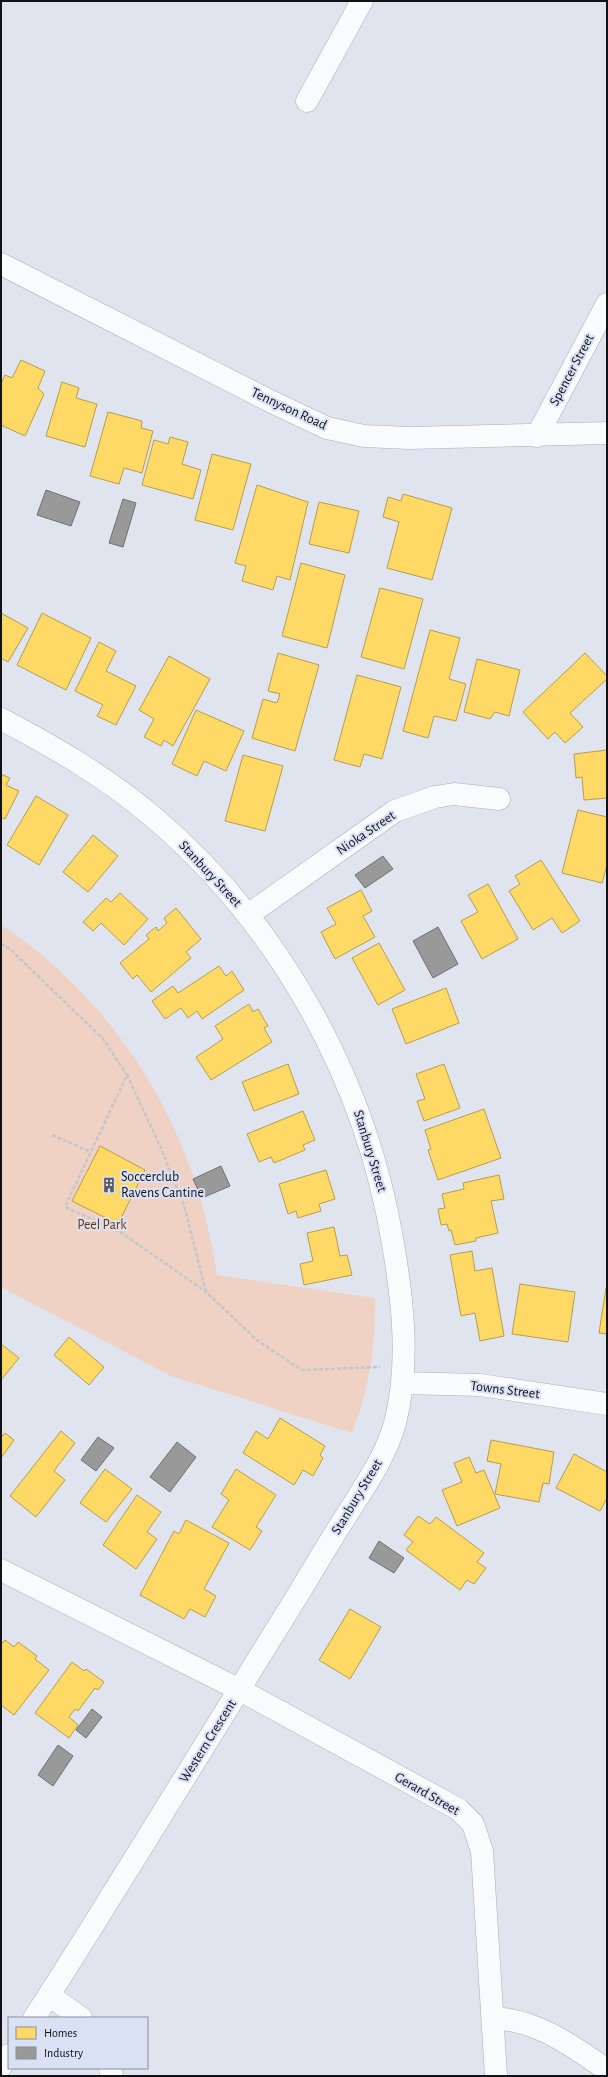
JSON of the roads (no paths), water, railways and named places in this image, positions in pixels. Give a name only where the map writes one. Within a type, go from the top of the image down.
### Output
[{"type":"street","points":[[307,101],[362,1]]},
{"type":"street","name":"Tennyson Road","points":[[1,264],[327,428],[364,436],[409,438],[537,436],[607,433]]},
{"type":"street","name":"Spencer Street","points":[[537,436],[607,304]]},
{"type":"street","name":"Stanbury Street","points":[[1,719],[92,771],[152,816],[188,849],[248,915],[303,997],[327,1038],[362,1119],[381,1181],[397,1265],[401,1309],[403,1374],[394,1426],[378,1465],[323,1552],[240,1690]]},
{"type":"street","name":"Nioka Street","points":[[248,915],[395,811],[435,797],[454,794],[499,799]]},
{"type":"street","name":"Towns Street","points":[[403,1374],[607,1404]]},
{"type":"street","name":"Western Crescent","points":[[1,1570],[240,1690],[35,2017]]},
{"type":"street","name":"Gerard Street","points":[[240,1690],[458,1809],[473,1824],[482,1851],[494,2018],[496,2076]]},
{"type":"street","points":[[49,1995],[80,2017]]},
{"type":"street","points":[[494,2018],[509,2019],[559,2037],[607,2070]]},
{"type":"street","points":[[1,2066],[8,2056]]},
{"type":"place","name":"Soccerclub Ravens Cantine","points":[[109,1185]]},
{"type":"park label","name":"Peel Park","points":[[102,1225]]}]
